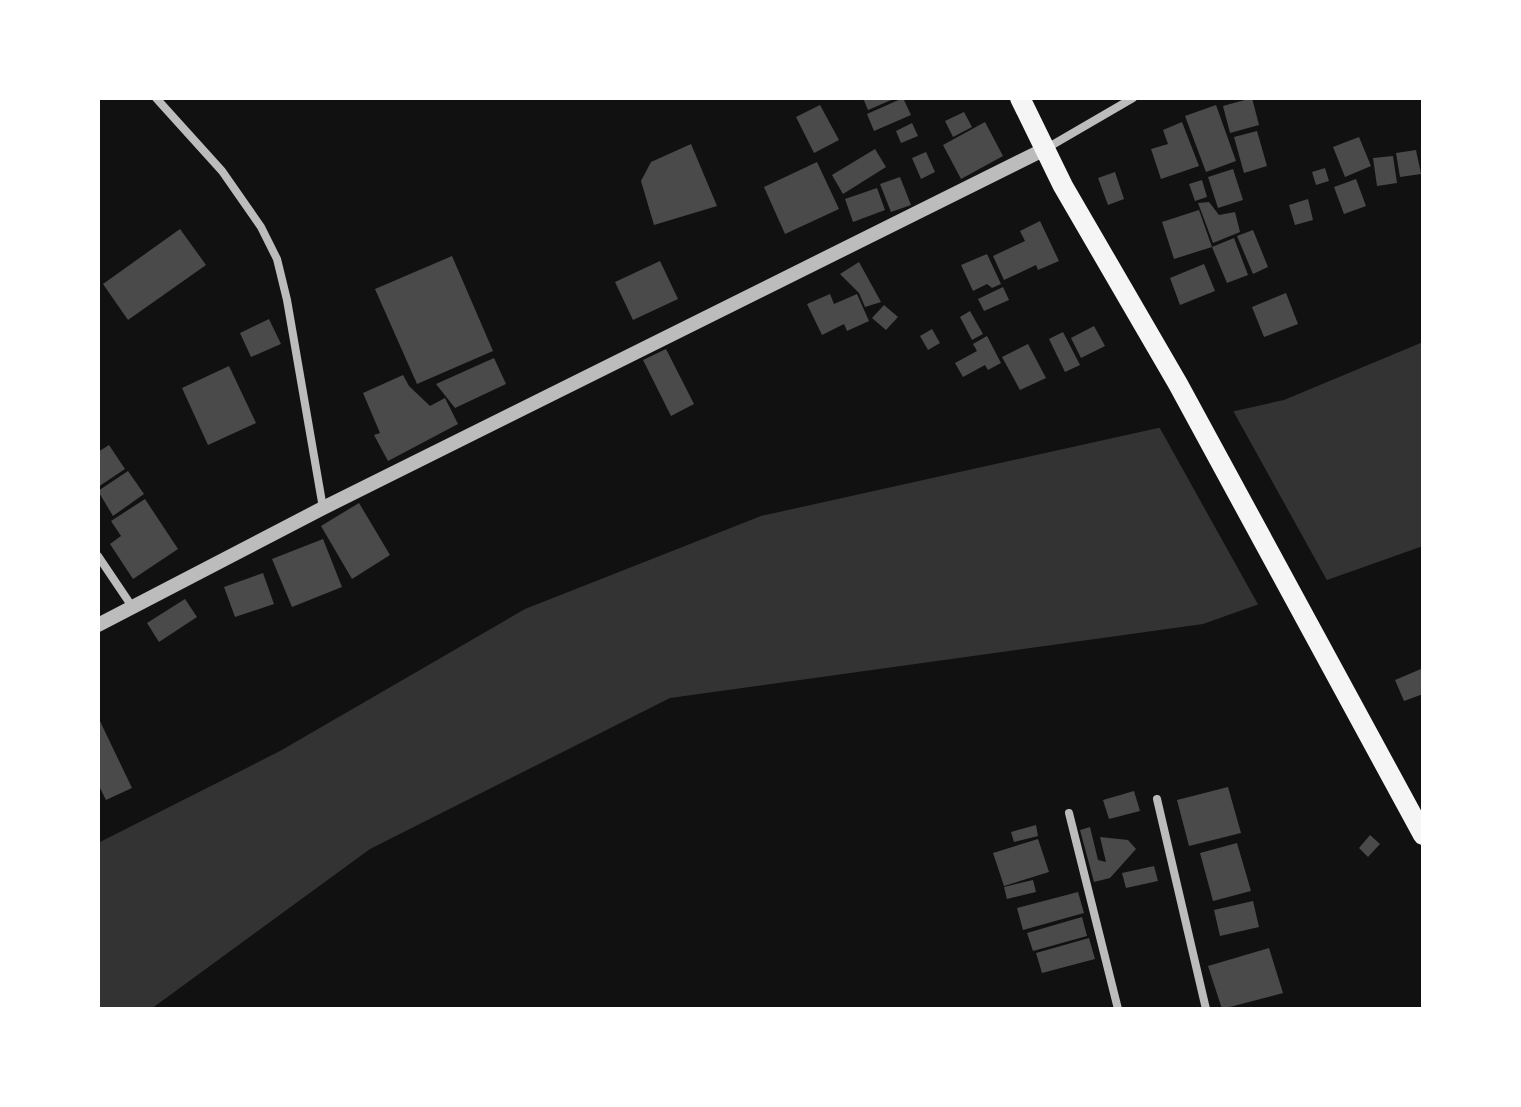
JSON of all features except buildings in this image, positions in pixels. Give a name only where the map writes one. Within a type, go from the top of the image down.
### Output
[{"type":"main road","points":[[1020,98],[1063,186],[1178,384],[1423,835]]},
{"type":"street","points":[[156,98],[222,171],[261,227],[277,259],[323,508]]},
{"type":"street","points":[[98,625],[131,605],[323,508],[1047,148],[1133,98]]},
{"type":"street","points":[[98,556],[131,605]]},
{"type":"street","points":[[1157,799],[1206,1009]]},
{"type":"street","points":[[1069,813],[1118,1009]]},
{"type":"shaded area","points":[[1423,342],[1423,546],[1203,624],[670,698],[370,849],[151,1009],[98,1009],[98,843],[280,751],[525,609],[761,516],[1284,400]]},
{"type":"pier","points":[[1231,407],[1329,584],[1260,608],[1157,423]]}]
